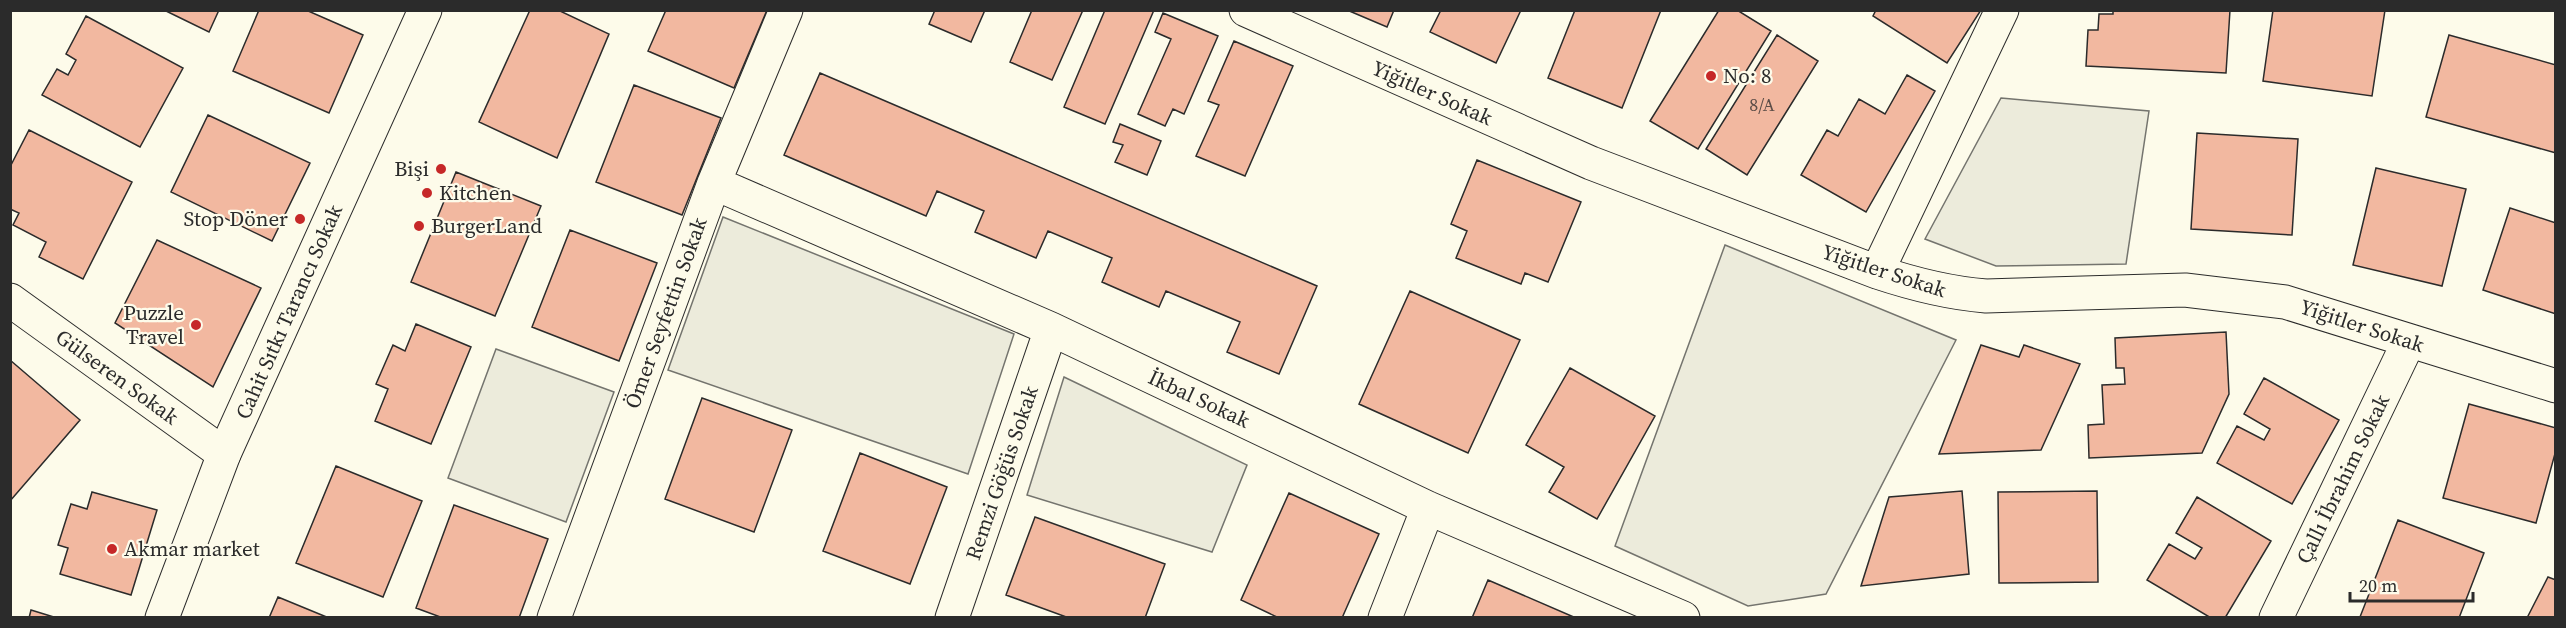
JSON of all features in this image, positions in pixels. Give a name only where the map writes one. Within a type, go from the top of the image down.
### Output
[{"type":"street","name":"Cahit Sıtkı Tarancı Sokak","points":[[162,618],[224,454],[425,10]]},
{"type":"street","name":"Ömer Seyfettin Sokak","points":[[554,618],[714,183],[786,10]]},
{"type":"street","name":"Yiğitler Sokak","points":[[1246,10],[1591,163],[1877,272],[1922,286],[1955,294],[1976,296],[2185,290],[2285,302],[2556,386]]},
{"type":"street","points":[[1877,272],[2002,10]]},
{"type":"street","name":"İkbal Sokak","points":[[714,183],[1051,329],[1428,508],[1683,618]]},
{"type":"street","name":"Gülseren Sokak","points":[[10,300],[224,454]]},
{"type":"street","name":"Remzi Göğüs Sokak","points":[[952,618],[1051,329]]},
{"type":"street","name":"Çallı İbrahim Sokak","points":[[2276,618],[2409,341]]},
{"type":"street","points":[[1385,618],[1428,508]]},
{"type":"shaded area","points":[[2001,98],[2149,111],[2126,264],[1996,266],[1925,239]]},
{"type":"shaded area","points":[[723,217],[1014,334],[968,474],[668,370]]},
{"type":"shaded area","points":[[1725,245],[1956,340],[1826,594],[1748,606],[1615,546]]},
{"type":"shaded area","points":[[496,349],[614,392],[566,522],[448,478]]},
{"type":"shaded area","points":[[1064,377],[1247,465],[1212,552],[1027,495]]},
{"type":"building","points":[[164,10],[219,10],[209,32]]},
{"type":"building","points":[[259,10],[306,10],[363,35],[329,113],[233,71]]},
{"type":"building","points":[[530,10],[558,10],[609,34],[557,158],[479,122]]},
{"type":"building","points":[[666,10],[767,10],[734,88],[648,51]]},
{"type":"building","points":[[935,10],[985,10],[971,42],[929,24]]},
{"type":"building","points":[[1032,10],[1083,10],[1052,80],[1010,62]]},
{"type":"building","points":[[1105,10],[1154,10],[1105,124],[1064,107]]},
{"type":"building","points":[[1347,10],[1394,10],[1387,27]]},
{"type":"building","points":[[1441,10],[1521,10],[1496,63],[1430,32]]},
{"type":"building","points":[[1575,10],[1661,10],[1622,108],[1548,78]]},
{"type":"building","name":"No: 8","points":[[1719,10],[1737,10],[1771,31],[1698,149],[1650,121]]},
{"type":"building","points":[[1876,10],[1981,10],[1947,63],[1873,16]]},
{"type":"building","points":[[2113,10],[2230,10],[2226,73],[2086,66],[2088,30],[2098,30],[2099,14],[2113,14]]},
{"type":"building","points":[[2273,10],[2385,10],[2372,96],[2263,81]]},
{"type":"building","points":[[1163,13],[1218,36],[1184,114],[1173,109],[1165,126],[1138,114],[1171,39],[1155,32]]},
{"type":"building","points":[[86,16],[183,68],[140,147],[42,95],[57,69],[68,75],[76,60],[66,54]]},
{"type":"building","points":[[1777,35],[1818,61],[1747,175],[1706,149]]},
{"type":"building","points":[[2449,35],[2556,65],[2556,153],[2426,117]]},
{"type":"building","points":[[1234,41],[1293,66],[1245,176],[1196,156],[1219,105],[1208,101]]},
{"type":"building","points":[[820,73],[1317,286],[1279,374],[1227,352],[1240,322],[1166,291],[1159,307],[1102,282],[1112,258],[1048,231],[1036,258],[975,232],[984,211],[937,191],[926,216],[784,155]]},
{"type":"building","points":[[1907,75],[1935,91],[1866,212],[1801,175],[1827,130],[1838,136],[1859,99],[1885,114]]},
{"type":"building","points":[[634,85],[721,118],[682,215],[596,182]]},
{"type":"building","points":[[208,115],[310,163],[272,241],[171,192]]},
{"type":"building","points":[[1120,124],[1161,141],[1147,175],[1115,162],[1123,145],[1113,142]]},
{"type":"building","points":[[29,130],[132,182],[83,279],[39,257],[46,242],[13,225],[19,213],[10,209],[10,167]]},
{"type":"building","points":[[2197,133],[2298,139],[2292,235],[2191,229]]},
{"type":"building","points":[[1477,160],[1581,202],[1548,282],[1525,273],[1521,284],[1456,258],[1467,231],[1451,224]]},
{"type":"building","points":[[2376,168],[2466,189],[2442,286],[2353,265]]},
{"type":"building","points":[[456,172],[541,206],[495,316],[411,282]]},
{"type":"building","points":[[2510,208],[2556,223],[2556,314],[2483,290]]},
{"type":"building","points":[[570,230],[657,263],[619,361],[532,327]]},
{"type":"building","points":[[157,240],[261,288],[213,387],[115,323]]},
{"type":"building","points":[[1410,291],[1520,340],[1468,453],[1359,404]]},
{"type":"building","points":[[416,324],[471,347],[431,444],[375,421],[388,389],[376,384],[393,345],[405,351]]},
{"type":"building","points":[[2226,332],[2229,394],[2202,453],[2089,458],[2088,425],[2104,424],[2102,385],[2125,384],[2124,368],[2116,368],[2115,338]]},
{"type":"building","points":[[1981,345],[2019,357],[2024,345],[2080,364],[2041,450],[1939,454]]},
{"type":"building","points":[[10,360],[80,420],[10,501]]},
{"type":"building","points":[[1570,368],[1655,416],[1597,519],[1549,492],[1564,467],[1526,445]]},
{"type":"building","points":[[2264,378],[2339,420],[2292,504],[2217,463],[2237,426],[2264,440],[2270,429],[2244,414]]},
{"type":"building","points":[[702,398],[792,430],[754,532],[665,499]]},
{"type":"building","points":[[2469,404],[2556,428],[2556,450],[2536,523],[2443,498]]},
{"type":"building","points":[[860,453],[947,487],[910,584],[823,551]]},
{"type":"building","points":[[336,466],[422,501],[383,597],[296,563]]},
{"type":"building","points":[[1962,491],[1969,574],[1861,586],[1889,497]]},
{"type":"building","points":[[2097,491],[2098,582],[1999,583],[1998,492]]},
{"type":"building","points":[[92,492],[157,510],[131,595],[60,574],[68,548],[58,545],[71,504],[87,509]]},
{"type":"building","points":[[1289,493],[1379,534],[1342,618],[1279,618],[1241,600]]},
{"type":"building","points":[[2197,497],[2271,541],[2225,618],[2211,618],[2147,580],[2169,544],[2195,559],[2202,548],[2176,533]]},
{"type":"building","points":[[454,505],[548,539],[519,618],[443,618],[416,608]]},
{"type":"building","points":[[1035,517],[1165,564],[1145,618],[1069,618],[1006,595]]},
{"type":"building","points":[[2398,520],[2484,553],[2459,618],[2360,617]]},
{"type":"building","points":[[2548,577],[2556,580],[2556,618],[2527,618]]},
{"type":"building","points":[[1488,580],[1576,618],[1472,618]]},
{"type":"building","points":[[278,597],[329,618],[269,618]]},
{"type":"building","points":[[31,610],[57,618],[29,618]]},
{"type":"place","name":"No: 8","points":[[1711,76]]},
{"type":"place","name":"Bişi","points":[[441,169]]},
{"type":"place","name":"Kitchen","points":[[427,193]]},
{"type":"place","name":"Stop Döner","points":[[300,219]]},
{"type":"place","name":"BurgerLand","points":[[419,226]]},
{"type":"place","name":"Puzzle Travel","points":[[196,325]]},
{"type":"place","name":"Akmar market","points":[[112,549]]}]
